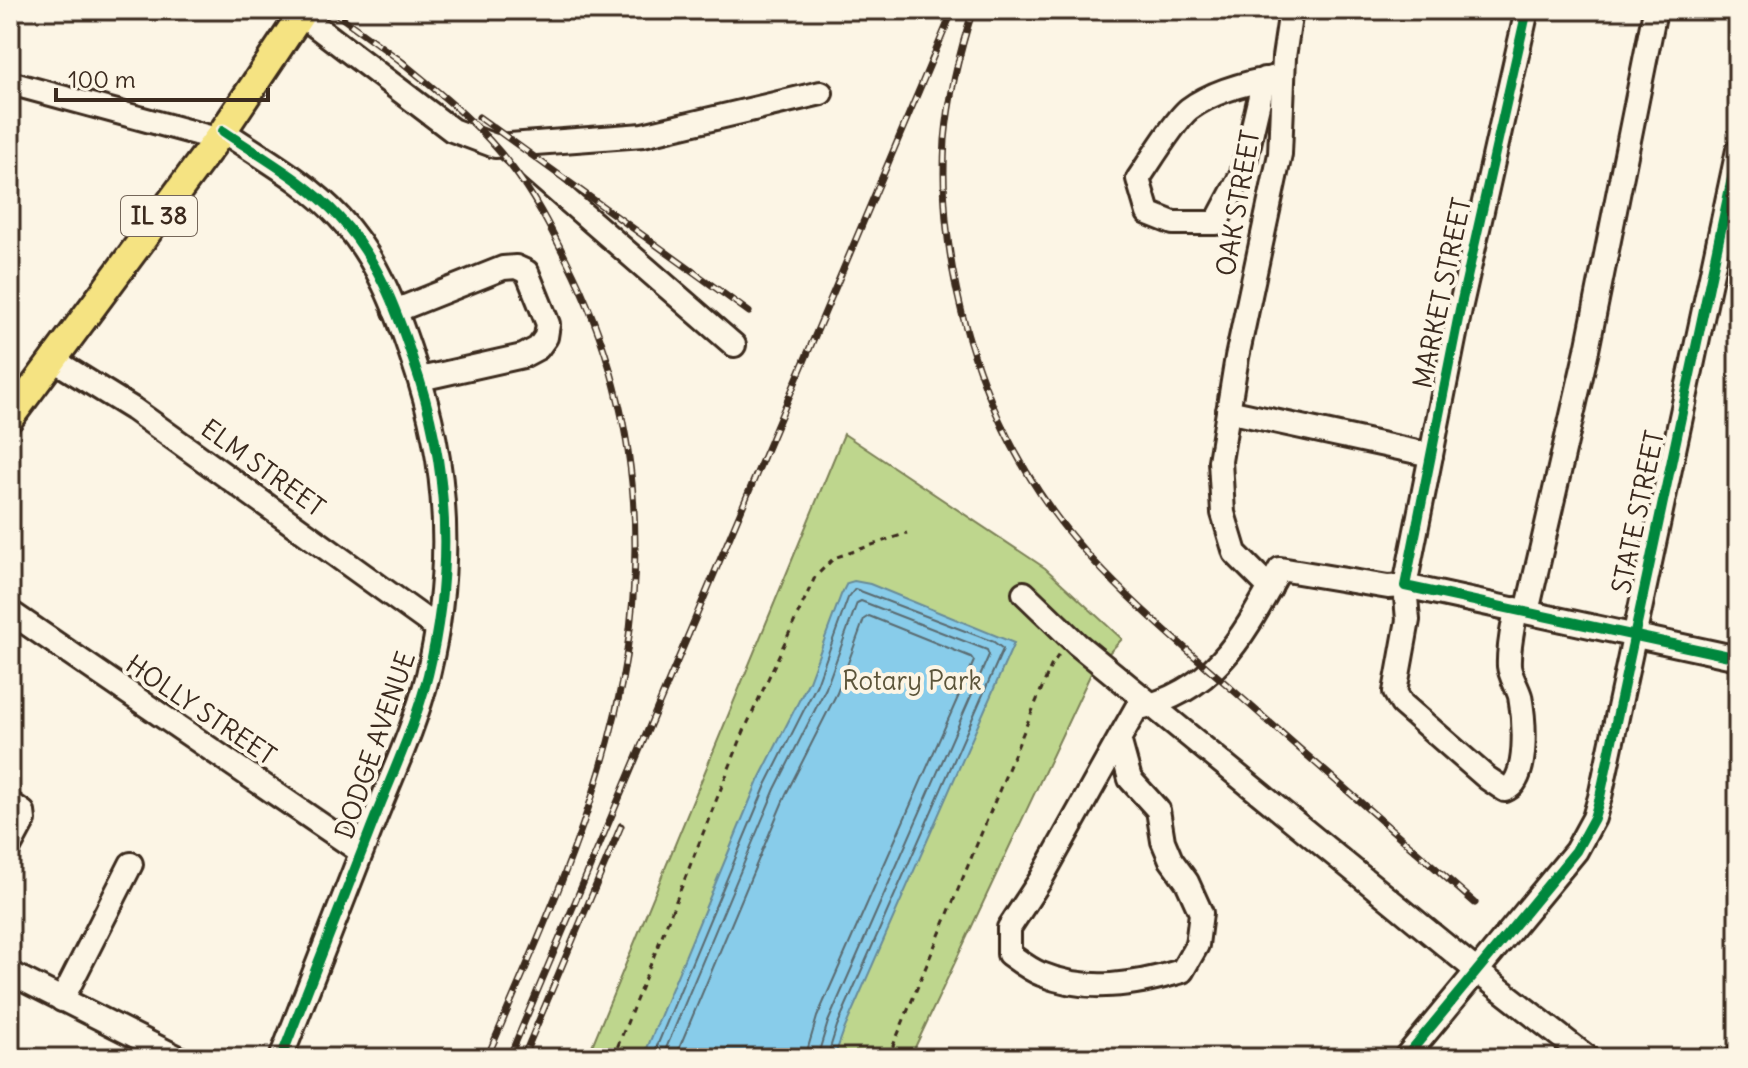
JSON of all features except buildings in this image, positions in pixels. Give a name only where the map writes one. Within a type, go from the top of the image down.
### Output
[{"type":"main road","name":"IL 38","points":[[10,418],[220,135],[302,12]]},
{"type":"street","name":"OAK STREET","points":[[1270,588],[1235,553],[1223,513],[1220,461],[1237,357],[1280,154],[1273,78],[1291,10]]},
{"type":"street","name":"MARKET STREET","points":[[1521,611],[1509,670],[1519,692],[1525,725],[1520,773],[1511,788],[1505,790],[1402,704],[1395,692],[1408,620],[1405,586],[1460,309],[1527,10]]},
{"type":"street","points":[[1521,611],[1587,350],[1655,10]]},
{"type":"street","points":[[302,12],[452,130],[495,146],[643,135],[821,93]]},
{"type":"street","points":[[1273,78],[1242,174],[1216,223],[1173,223],[1148,213],[1138,179],[1188,109],[1240,84],[1273,78]]},
{"type":"street","name":"DODGE AVENUE","points":[[10,83],[220,135],[322,200],[365,249],[395,311],[420,379],[442,470],[445,512],[444,576],[437,628],[419,705],[281,1058]]},
{"type":"street","points":[[505,146],[734,345]]},
{"type":"street","name":"STATE STREET","points":[[1405,1058],[1576,851],[1589,827],[1600,797],[1738,150]]},
{"type":"street","points":[[395,311],[503,268],[516,267],[527,272],[548,324],[546,337],[538,348],[523,356],[420,379]]},
{"type":"street","name":"ELM STREET","points":[[52,359],[133,409],[437,628]]},
{"type":"street","points":[[1228,411],[1431,455]]},
{"type":"street","points":[[1119,739],[1130,779],[1158,810],[1167,851],[1187,882],[1201,913],[1197,945],[1182,971],[1148,981],[1083,985],[1040,974],[1009,954],[1009,928],[1041,879],[1119,739],[1136,709],[1172,699],[1212,671],[1248,628],[1280,569],[1388,587],[1405,586],[1738,658]]},
{"type":"street","points":[[1024,593],[1071,638],[1478,972],[1588,1058]]},
{"type":"street","name":"HOLLY STREET","points":[[10,612],[361,852]]},
{"type":"street","points":[[10,803],[23,812],[24,820],[10,846]]},
{"type":"street","points":[[62,1000],[131,864]]},
{"type":"street","points":[[10,973],[179,1058]]},
{"type":"path","points":[[613,1058],[744,731],[815,577],[834,558],[907,533]]},
{"type":"path","points":[[888,1058],[1051,666],[1071,638]]},
{"type":"green space","name":"Rotary Park","points":[[844,434],[1045,568],[1122,639],[1092,671],[910,1058],[587,1058]]},
{"type":"water","points":[[847,583],[870,584],[1014,643],[834,1058],[643,1058],[758,781],[809,681],[841,595]]},
{"type":"railway","points":[[331,10],[405,64]]},
{"type":"railway","points":[[509,1058],[953,10]]},
{"type":"railway","points":[[973,10],[955,74],[945,140],[944,188],[948,237],[968,335],[1003,428],[1026,472],[1072,536],[1139,606],[1475,903]]},
{"type":"railway","points":[[397,58],[457,108],[499,150],[527,188],[554,235],[594,321],[614,384],[627,447],[634,511],[634,576],[628,641],[617,706],[600,771],[562,880],[487,1058]]},
{"type":"railway","points":[[479,117],[749,312]]},
{"type":"railway","points":[[523,1058],[621,826]]},
{"type":"cycle path","points":[[1527,10],[1460,309],[1405,586],[1738,658]]},
{"type":"cycle path","points":[[223,131],[298,181],[326,204],[352,233],[375,267],[400,321],[425,399],[434,438],[444,516],[442,595],[422,695],[281,1058]]},
{"type":"cycle path","points":[[1405,1058],[1576,851],[1594,818],[1738,150]]}]
